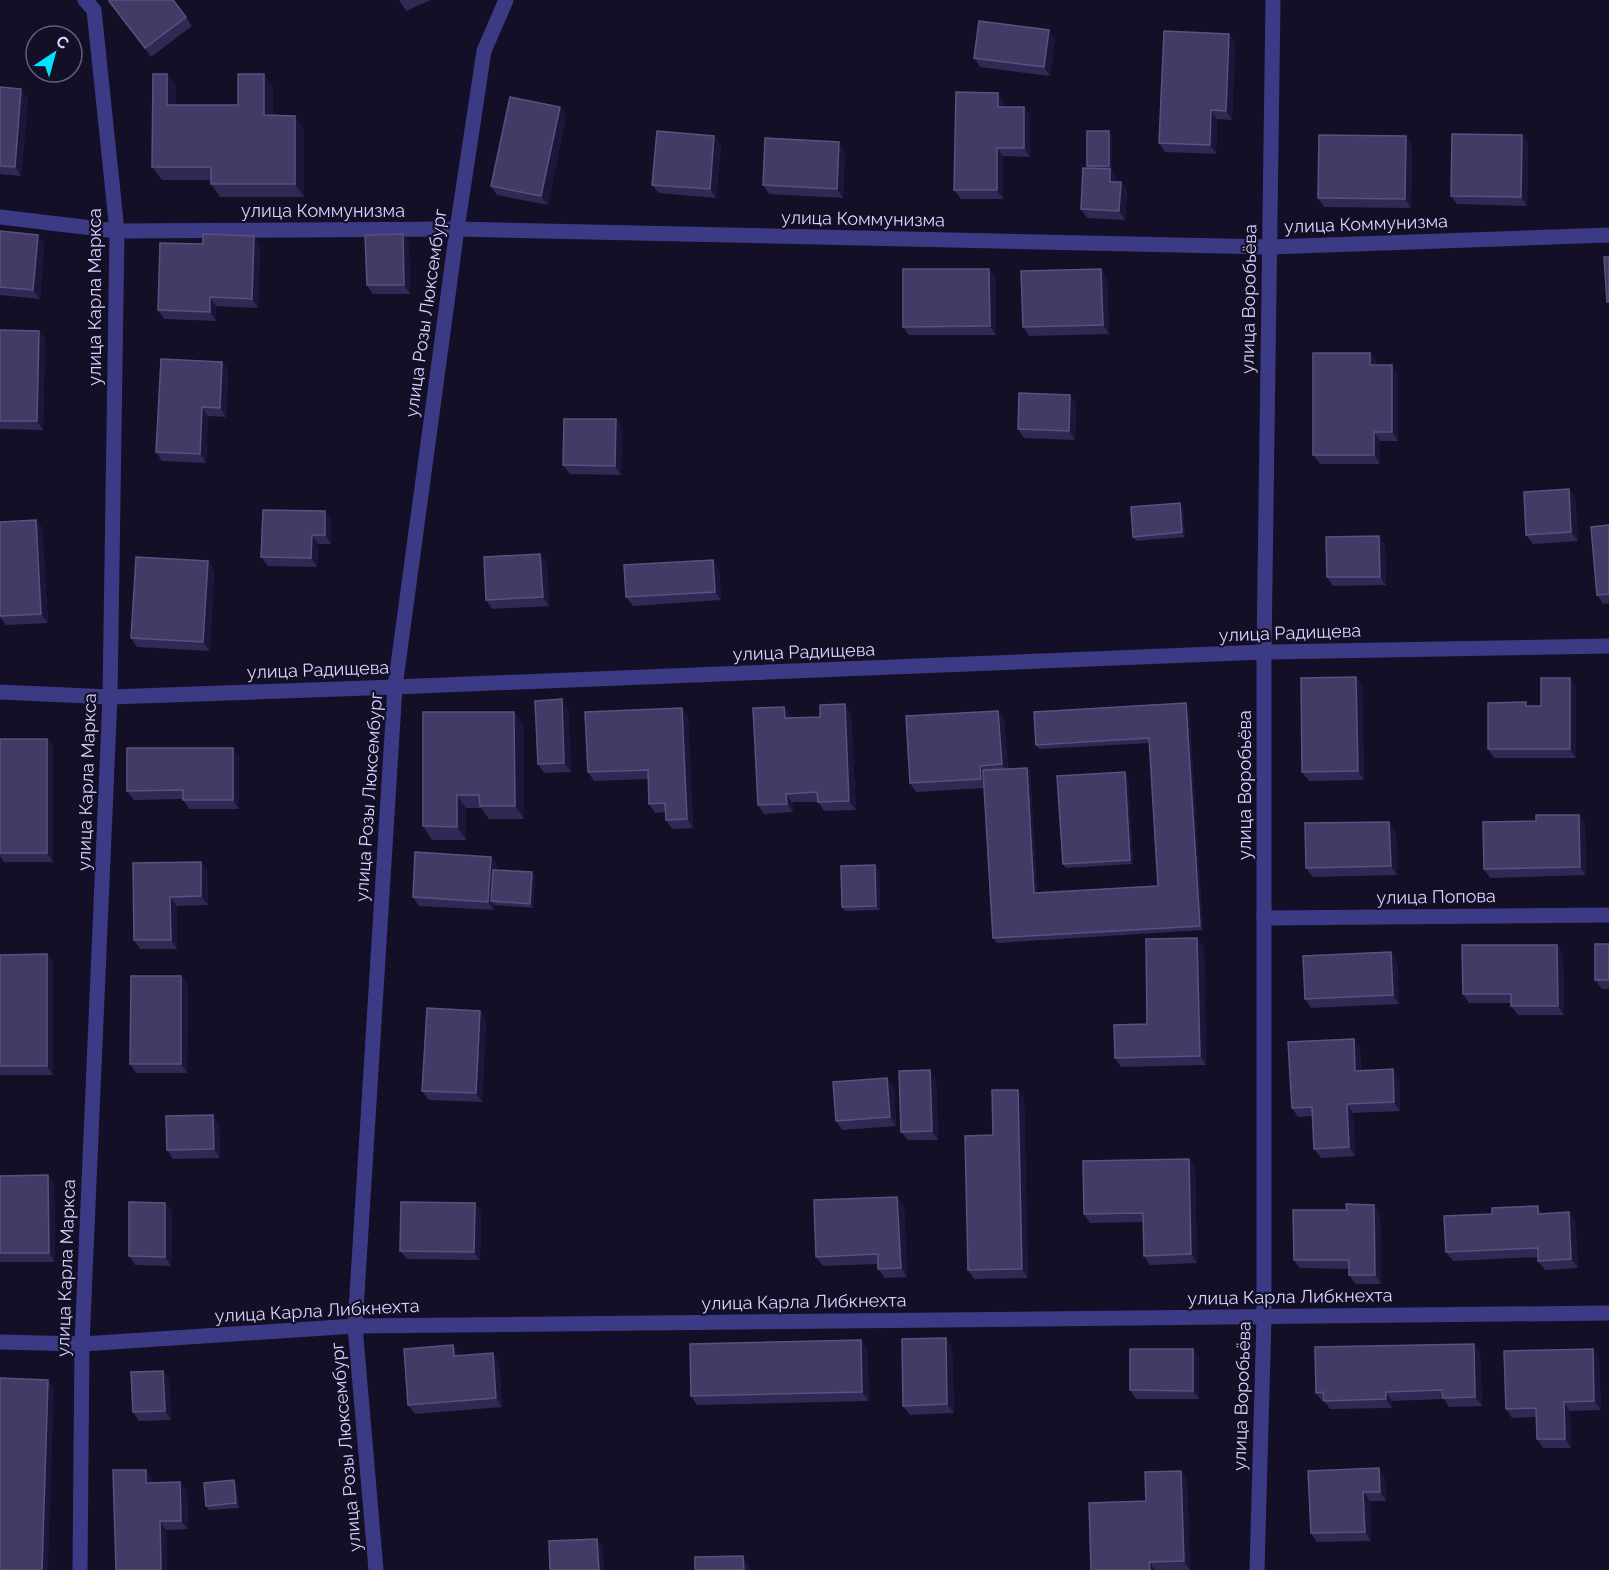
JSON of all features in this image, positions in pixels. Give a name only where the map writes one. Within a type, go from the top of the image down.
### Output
[{"type":"street","name":"улица Карла Маркса","points":[[80,1570],[82,1344],[110,697],[117,231],[94,10],[85,0]]},
{"type":"street","name":"улица Розы Люксембург","points":[[376,1570],[356,1326],[395,687],[457,230],[484,51],[506,0]]},
{"type":"street","name":"улица Воробьёва","points":[[1257,1570],[1264,1317],[1264,652],[1273,0]]},
{"type":"street","name":"улица Коммунизма","points":[[0,217],[117,231],[457,230],[1269,247],[1609,235]]},
{"type":"street","name":"улица Радищева","points":[[0,692],[110,697],[1264,652],[1609,646]]},
{"type":"street","name":"улица Попова","points":[[1264,918],[1609,915]]},
{"type":"street","name":"улица Карла Либкнехта","points":[[0,1342],[82,1344],[356,1326],[1609,1313]]},
{"type":"building","points":[[109,0],[173,0],[186,17],[145,48]]},
{"type":"building","points":[[979,21],[1049,30],[1044,67],[974,58]]},
{"type":"building","points":[[1164,31],[1229,34],[1226,111],[1211,110],[1210,145],[1159,143]]},
{"type":"building","points":[[153,74],[167,74],[167,105],[238,105],[238,74],[264,74],[264,115],[295,116],[295,184],[211,184],[211,167],[152,167]]},
{"type":"building","points":[[0,87],[21,89],[15,167],[0,166]]},
{"type":"building","points":[[956,92],[998,93],[998,107],[1024,107],[1024,148],[997,148],[997,190],[954,190]]},
{"type":"building","points":[[510,97],[560,107],[541,196],[491,186]]},
{"type":"building","points":[[657,131],[714,136],[710,189],[652,185]]},
{"type":"building","points":[[1087,131],[1109,131],[1109,166],[1087,166]]},
{"type":"building","points":[[1452,134],[1522,135],[1521,197],[1451,196]]},
{"type":"building","points":[[1319,135],[1406,136],[1405,199],[1318,198]]},
{"type":"building","points":[[765,138],[839,142],[837,189],[763,185]]},
{"type":"building","points":[[1083,168],[1110,169],[1110,182],[1121,182],[1119,211],[1081,209]]},
{"type":"building","points":[[0,231],[38,235],[33,290],[0,287]]},
{"type":"building","points":[[203,234],[254,236],[252,299],[210,297],[210,312],[158,310],[160,243],[203,244]]},
{"type":"building","points":[[403,234],[404,285],[367,285],[365,235]]},
{"type":"building","points":[[1604,257],[1609,257],[1609,302],[1607,302]]},
{"type":"building","points":[[903,269],[989,269],[990,326],[903,327]]},
{"type":"building","points":[[1101,269],[1103,325],[1023,327],[1021,271]]},
{"type":"building","points":[[0,330],[39,331],[37,421],[0,421]]},
{"type":"building","points":[[1313,353],[1370,353],[1370,365],[1392,365],[1392,432],[1374,432],[1374,455],[1313,455]]},
{"type":"building","points":[[161,359],[222,362],[220,408],[202,407],[200,454],[156,452]]},
{"type":"building","points":[[1019,393],[1070,395],[1069,431],[1018,429]]},
{"type":"building","points":[[564,419],[616,419],[615,466],[563,465]]},
{"type":"building","points":[[1569,489],[1571,532],[1526,535],[1524,492]]},
{"type":"building","points":[[1180,503],[1182,532],[1133,537],[1131,507]]},
{"type":"building","points":[[263,510],[325,511],[325,535],[312,535],[311,558],[261,557]]},
{"type":"building","points":[[36,520],[41,614],[0,616],[0,522]]},
{"type":"building","points":[[1609,525],[1609,594],[1597,595],[1591,527]]},
{"type":"building","points":[[1379,536],[1380,577],[1327,577],[1326,537]]},
{"type":"building","points":[[540,554],[543,597],[486,600],[484,557]]},
{"type":"building","points":[[136,557],[208,561],[203,642],[131,638]]},
{"type":"building","points":[[713,560],[715,592],[626,597],[624,565]]},
{"type":"building","points":[[1356,677],[1358,771],[1302,772],[1301,678]]},
{"type":"building","points":[[1541,678],[1570,678],[1570,749],[1488,749],[1488,703],[1526,702],[1526,706],[1541,706]]},
{"type":"building","points":[[562,699],[564,763],[538,764],[535,701]]},
{"type":"building","points":[[1186,703],[1200,926],[993,938],[983,770],[1027,768],[1034,893],[1158,886],[1149,738],[1036,745],[1034,712]]},
{"type":"building","points":[[845,704],[849,801],[818,802],[817,792],[786,794],[787,804],[758,805],[753,708],[784,707],[785,718],[820,717],[820,705]]},
{"type":"building","points":[[682,708],[687,819],[666,820],[665,803],[649,804],[648,770],[588,772],[585,712]]},
{"type":"building","points":[[998,711],[1002,764],[980,766],[981,779],[910,783],[906,716]]},
{"type":"building","points":[[423,712],[514,712],[515,806],[480,806],[479,795],[457,795],[457,827],[423,826]]},
{"type":"building","points":[[0,739],[47,739],[47,853],[0,853]]},
{"type":"building","points":[[127,748],[233,748],[233,800],[183,800],[183,790],[127,791]]},
{"type":"building","points":[[1125,772],[1130,860],[1063,864],[1057,776]]},
{"type":"building","points":[[1536,815],[1579,815],[1580,867],[1484,869],[1483,822],[1536,821]]},
{"type":"building","points":[[1389,822],[1391,866],[1306,868],[1305,823]]},
{"type":"building","points":[[415,852],[491,857],[488,902],[413,897]]},
{"type":"building","points":[[201,862],[201,896],[170,897],[171,940],[134,940],[133,863]]},
{"type":"building","points":[[875,865],[876,906],[842,907],[841,866]]},
{"type":"building","points":[[493,870],[532,872],[530,904],[491,901]]},
{"type":"building","points":[[1197,938],[1200,1056],[1115,1058],[1114,1025],[1147,1024],[1146,939]]},
{"type":"building","points":[[1595,944],[1609,944],[1609,980],[1595,980]]},
{"type":"building","points":[[1462,945],[1557,945],[1558,1006],[1511,1006],[1511,994],[1463,994]]},
{"type":"building","points":[[1391,952],[1393,995],[1305,999],[1303,956]]},
{"type":"building","points":[[47,954],[47,1066],[0,1066],[0,955]]},
{"type":"building","points":[[131,976],[181,976],[181,1064],[130,1064]]},
{"type":"building","points":[[427,1008],[480,1011],[476,1093],[422,1091]]},
{"type":"building","points":[[1354,1039],[1355,1071],[1393,1069],[1394,1102],[1347,1104],[1349,1147],[1314,1149],[1312,1107],[1292,1108],[1288,1042]]},
{"type":"building","points":[[930,1070],[932,1131],[901,1132],[899,1071]]},
{"type":"building","points":[[887,1078],[890,1117],[836,1121],[833,1082]]},
{"type":"building","points":[[992,1090],[1018,1090],[1022,1269],[968,1270],[965,1136],[993,1135]]},
{"type":"building","points":[[213,1115],[214,1149],[167,1150],[166,1116]]},
{"type":"building","points":[[1189,1159],[1191,1254],[1144,1256],[1143,1213],[1084,1214],[1083,1161]]},
{"type":"building","points":[[48,1175],[49,1253],[0,1253],[0,1176]]},
{"type":"building","points":[[897,1197],[901,1268],[878,1269],[878,1254],[816,1257],[814,1200]]},
{"type":"building","points":[[129,1202],[165,1203],[165,1257],[129,1256]]},
{"type":"building","points":[[401,1202],[475,1203],[474,1252],[400,1251]]},
{"type":"building","points":[[1346,1204],[1374,1205],[1375,1275],[1349,1275],[1349,1260],[1294,1260],[1293,1210],[1347,1210]]},
{"type":"building","points":[[1538,1206],[1538,1214],[1569,1212],[1571,1259],[1538,1261],[1538,1248],[1446,1252],[1444,1216],[1492,1214],[1492,1208]]},
{"type":"building","points":[[946,1338],[947,1404],[903,1406],[902,1339]]},
{"type":"building","points":[[861,1340],[862,1392],[691,1396],[690,1344]]},
{"type":"building","points":[[1474,1344],[1475,1397],[1443,1398],[1442,1390],[1386,1392],[1386,1399],[1324,1401],[1323,1392],[1316,1393],[1315,1347]]},
{"type":"building","points":[[453,1345],[454,1356],[493,1353],[496,1398],[408,1405],[404,1349]]},
{"type":"building","points":[[1130,1349],[1193,1349],[1193,1391],[1130,1390]]},
{"type":"building","points":[[1593,1349],[1594,1401],[1564,1402],[1565,1439],[1537,1439],[1536,1408],[1506,1409],[1504,1351]]},
{"type":"building","points":[[163,1371],[165,1411],[133,1412],[131,1372]]},
{"type":"building","points":[[0,1378],[48,1380],[42,1570],[0,1570]]},
{"type":"building","points":[[1379,1468],[1380,1492],[1363,1492],[1365,1532],[1311,1533],[1308,1471]]},
{"type":"building","points":[[113,1470],[146,1470],[146,1483],[180,1482],[181,1521],[160,1521],[161,1570],[116,1570]]},
{"type":"building","points":[[1181,1471],[1184,1561],[1149,1562],[1150,1570],[1091,1570],[1089,1503],[1146,1501],[1145,1472]]},
{"type":"building","points":[[234,1480],[236,1503],[206,1506],[204,1483]]},
{"type":"building","points":[[597,1539],[599,1570],[550,1570],[549,1541]]},
{"type":"building","points":[[743,1556],[744,1570],[695,1570],[695,1557]]}]
